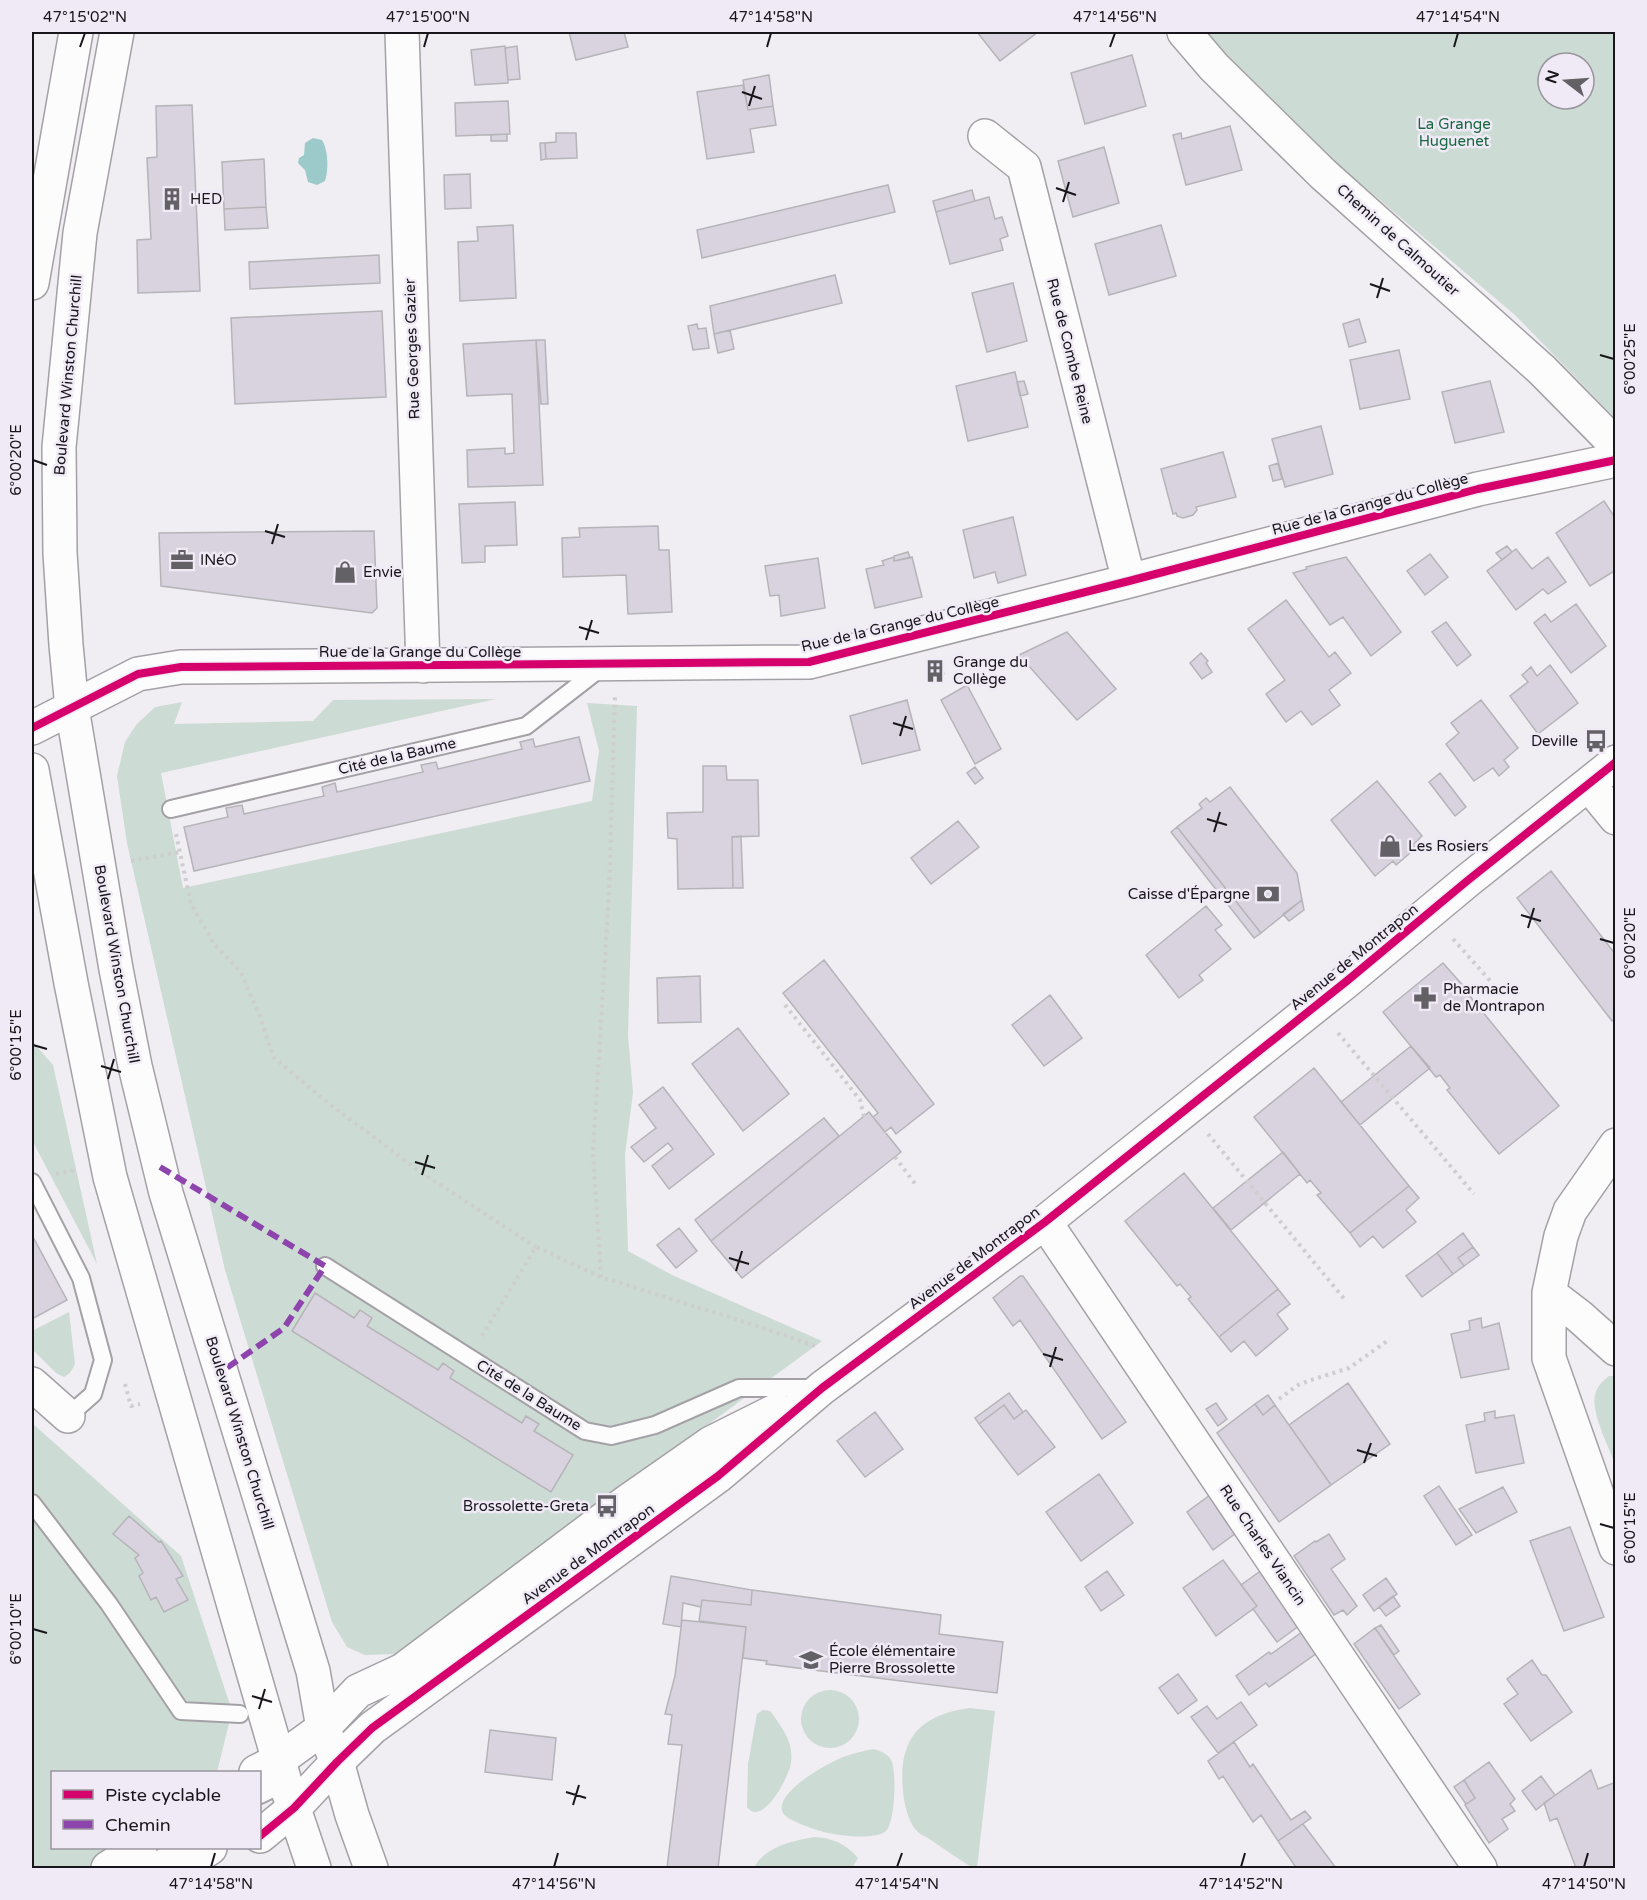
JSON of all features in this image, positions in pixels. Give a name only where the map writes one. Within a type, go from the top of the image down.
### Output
[{"type":"street","points":[[32,283],[76,32]]},
{"type":"street","name":"Boulevard Winston Churchill","points":[[117,32],[80,233],[59,447],[60,553],[72,708],[116,969],[135,1066],[166,1193],[310,1660],[323,1728],[337,1762],[371,1869]]},
{"type":"street","name":"Rue Georges Gazier","points":[[402,32],[423,666]]},
{"type":"street","name":"Chemin de Calmoutier","points":[[1184,32],[1214,67],[1323,174],[1542,370],[1616,445]]},
{"type":"street","name":"Rue de Combe Reine","points":[[986,136],[1024,167],[1129,581]]},
{"type":"street","name":"Rue de la Grange du Collège","points":[[32,728],[138,674],[181,667],[423,666],[610,678],[809,662],[1478,489],[1616,460]]},
{"type":"street","name":"Avenue de Montrapon","points":[[275,1784],[337,1762],[372,1728],[718,1476],[822,1388],[1045,1222],[1616,762]]},
{"type":"street","points":[[32,770],[110,1177],[275,1784],[314,1869]]},
{"type":"street","points":[[1589,784],[1616,818]]},
{"type":"street","points":[[1616,1145],[1570,1211],[1561,1236],[1549,1293],[1549,1358],[1616,1548]]},
{"type":"street","name":"Rue Charles Viancin","points":[[1045,1222],[1480,1869]]},
{"type":"street","points":[[1549,1293],[1616,1349]]},
{"type":"street","points":[[32,1384],[68,1416]]},
{"type":"street","name":"Avenue de Montrapon","points":[[275,1784],[358,1691],[403,1670],[628,1501],[711,1443],[822,1388]]},
{"type":"street","points":[[261,1833],[275,1784]]},
{"type":"street","points":[[108,1869],[138,1849]]},
{"type":"street","points":[[178,1869],[208,1849]]},
{"type":"lane","name":"Cité de la Baume","points":[[171,809],[526,726],[610,678]]},
{"type":"lane","points":[[32,1182],[81,1278],[103,1360],[93,1394],[68,1416]]},
{"type":"lane","name":"Cité de la Baume","points":[[325,1266],[585,1431],[611,1436],[655,1425],[739,1388],[822,1388]]},
{"type":"lane","points":[[32,1503],[109,1604],[181,1711],[240,1714]]},
{"type":"lane","points":[[393,1693],[509,1611],[533,1572]]},
{"type":"lane","points":[[323,1728],[365,1712]]},
{"type":"lane","points":[[144,1869],[175,1849]]},
{"type":"path","points":[[601,1277],[593,1152],[609,893],[610,678]]},
{"type":"path","points":[[171,809],[191,904],[214,944],[240,971],[261,1019],[273,1057],[328,1103],[419,1171],[536,1247],[601,1277],[822,1348]]},
{"type":"path","points":[[131,861],[181,852]]},
{"type":"path","points":[[1453,939],[1493,984]]},
{"type":"path","points":[[785,1005],[860,1100],[864,1117]]},
{"type":"path","points":[[1336,1030],[1474,1194]]},
{"type":"path","points":[[1207,1134],[1346,1301]]},
{"type":"path","points":[[895,1157],[916,1185]]},
{"type":"path","points":[[51,1174],[72,1171],[70,1163]]},
{"type":"path","points":[[469,1358],[536,1247]]},
{"type":"path","points":[[1279,1399],[1298,1385],[1349,1368],[1390,1338]]},
{"type":"path","points":[[125,1385],[131,1406],[144,1403]]},
{"type":"green space","name":"La Grange Huguenet","points":[[1205,32],[1615,32],[1615,418],[1515,315],[1314,144],[1227,61]]},
{"type":"green space","points":[[496,699],[161,773],[183,888],[592,801],[599,751],[587,703],[637,706],[628,1036],[633,1093],[625,1154],[628,1251],[672,1275],[822,1341],[396,1654],[365,1655],[347,1647],[332,1622],[225,1270],[127,843],[117,776],[125,742],[136,725],[155,707],[182,702],[174,724],[313,721],[333,700]]},
{"type":"green space","points":[[32,1041],[53,1065],[97,1264],[32,1140]]},
{"type":"green space","points":[[69,1312],[75,1364],[70,1373],[64,1377],[56,1373],[32,1349],[32,1331]]},
{"type":"green space","points":[[1609,1376],[1615,1376],[1615,1464],[1598,1420],[1594,1402],[1597,1389]]},
{"type":"green space","points":[[32,1423],[181,1556],[232,1711],[217,1771],[51,1771],[51,1849],[123,1849],[93,1868],[32,1868]]},
{"type":"green space","points":[[824,1690],[836,1690],[851,1698],[859,1713],[859,1725],[851,1740],[836,1748],[824,1748],[809,1740],[801,1725],[801,1713],[809,1698]]},
{"type":"green space","points":[[970,1708],[995,1711],[977,1868],[973,1868],[917,1831],[913,1826],[905,1806],[902,1773],[904,1757],[909,1744],[925,1724],[952,1711]]},
{"type":"green space","points":[[763,1710],[770,1711],[786,1735],[791,1748],[791,1762],[786,1778],[774,1798],[760,1811],[753,1812],[747,1807],[748,1764],[757,1714]]},
{"type":"green space","points":[[873,1749],[887,1756],[893,1766],[893,1808],[886,1831],[875,1836],[834,1834],[804,1825],[783,1813],[782,1805],[786,1796],[805,1779],[839,1759]]},
{"type":"green space","points":[[814,1837],[832,1840],[848,1849],[858,1858],[852,1868],[754,1868],[764,1855],[772,1850],[788,1843]]},
{"type":"water","points":[[313,138],[322,140],[327,160],[325,181],[317,185],[308,182],[305,170],[298,163],[299,158],[304,155],[305,143]]},
{"type":"building","points":[[569,32],[624,32],[628,47],[576,60]]},
{"type":"building","points":[[977,32],[1038,32],[1000,61]]},
{"type":"building","points":[[505,46],[508,83],[475,85],[471,50]]},
{"type":"building","points":[[517,46],[520,79],[508,80],[505,48]]},
{"type":"building","points":[[1132,55],[1146,106],[1085,124],[1071,73]]},
{"type":"building","points":[[769,75],[773,106],[748,110],[743,80]]},
{"type":"building","points":[[743,85],[748,110],[773,106],[776,125],[750,129],[754,152],[707,159],[697,92]]},
{"type":"building","points":[[508,101],[510,134],[456,136],[455,103]]},
{"type":"building","name":"HED","points":[[192,105],[200,291],[138,293],[137,240],[151,239],[147,158],[157,157],[156,106]]},
{"type":"building","points":[[1230,126],[1242,170],[1186,185],[1173,135],[1181,133],[1182,139]]},
{"type":"building","points":[[556,133],[576,133],[577,158],[546,159],[545,143],[556,142]]},
{"type":"building","points":[[507,134],[507,141],[491,141],[491,135]]},
{"type":"building","points":[[540,143],[545,143],[546,159],[541,160]]},
{"type":"building","points":[[1104,147],[1119,203],[1073,217],[1058,161]]},
{"type":"building","points":[[264,159],[266,207],[224,209],[222,162]]},
{"type":"building","points":[[470,174],[471,208],[445,209],[444,175]]},
{"type":"building","points":[[888,185],[895,212],[702,258],[697,230]]},
{"type":"building","points":[[972,190],[975,201],[936,212],[933,201]]},
{"type":"building","points":[[989,197],[995,219],[1002,217],[1008,236],[1000,239],[1003,250],[950,264],[936,212]]},
{"type":"building","points":[[266,207],[268,228],[225,230],[224,209]]},
{"type":"building","points":[[513,225],[516,298],[460,301],[458,242],[478,241],[477,227]]},
{"type":"building","points":[[1161,225],[1176,276],[1109,295],[1095,244]]},
{"type":"building","points":[[379,255],[380,283],[250,289],[249,262]]},
{"type":"building","points":[[835,275],[842,303],[714,334],[710,306]]},
{"type":"building","points":[[1013,283],[1027,341],[987,352],[972,293]]},
{"type":"building","points":[[382,311],[386,397],[235,404],[231,318]]},
{"type":"building","points":[[1359,319],[1366,342],[1349,347],[1343,324]]},
{"type":"building","points":[[697,324],[698,329],[706,328],[709,348],[693,350],[688,326]]},
{"type":"building","points":[[730,330],[734,349],[718,353],[714,334]]},
{"type":"building","points":[[536,340],[543,485],[468,487],[467,450],[505,448],[505,454],[514,453],[512,394],[467,396],[463,344]]},
{"type":"building","points":[[536,340],[545,340],[548,404],[541,404]]},
{"type":"building","points":[[1399,350],[1410,399],[1360,409],[1350,360]]},
{"type":"building","points":[[1015,372],[1028,427],[968,441],[956,386]]},
{"type":"building","points":[[1024,381],[1028,394],[1020,396],[1017,382]]},
{"type":"building","points":[[1490,381],[1504,432],[1455,443],[1442,392]]},
{"type":"building","points":[[1321,426],[1333,474],[1285,487],[1272,439]]},
{"type":"building","points":[[1223,452],[1236,497],[1196,507],[1197,510],[1193,515],[1183,518],[1177,516],[1176,513],[1173,514],[1161,469]]},
{"type":"building","points":[[1278,463],[1282,479],[1273,481],[1269,466]]},
{"type":"building","points":[[1604,501],[1616,519],[1616,570],[1590,586],[1556,533]]},
{"type":"building","points":[[515,502],[517,545],[485,546],[485,562],[462,563],[459,504]]},
{"type":"building","points":[[1013,517],[1026,575],[998,583],[995,572],[974,578],[963,530]]},
{"type":"building","points":[[658,526],[659,550],[669,550],[672,612],[628,614],[626,575],[563,577],[562,538],[580,537],[579,528]]},
{"type":"building","points":[[374,531],[377,608],[372,613],[161,586],[159,533]]},
{"type":"building","points":[[1507,546],[1512,552],[1502,560],[1496,553]]},
{"type":"building","points":[[1516,549],[1532,569],[1548,557],[1566,582],[1548,594],[1543,589],[1516,610],[1487,571]]},
{"type":"building","points":[[908,552],[910,558],[894,561],[894,556]]},
{"type":"building","points":[[1430,554],[1448,577],[1425,595],[1407,571]]},
{"type":"building","points":[[894,557],[894,561],[912,557],[922,597],[875,608],[866,569],[884,565],[882,561]]},
{"type":"building","points":[[1346,557],[1401,632],[1371,656],[1343,617],[1330,625],[1293,573],[1307,569],[1306,567]]},
{"type":"building","points":[[818,558],[825,608],[781,616],[779,595],[770,596],[765,566]]},
{"type":"building","points":[[1286,600],[1329,657],[1335,652],[1351,673],[1329,690],[1340,705],[1312,725],[1301,711],[1286,722],[1266,694],[1285,680],[1248,629]]},
{"type":"building","points":[[1576,604],[1606,646],[1571,673],[1534,623],[1545,614],[1551,622]]},
{"type":"building","points":[[1446,622],[1471,655],[1457,666],[1432,632]]},
{"type":"building","points":[[1067,632],[1116,689],[1077,720],[1019,655]]},
{"type":"building","points":[[1201,653],[1208,661],[1206,663],[1212,672],[1202,679],[1190,663]]},
{"type":"building","name":"Grange du Collège","points":[[941,663],[944,674],[930,678],[927,667]]},
{"type":"building","points":[[1550,665],[1578,703],[1538,734],[1510,696],[1528,682],[1522,675],[1531,667],[1537,676]]},
{"type":"building","points":[[967,685],[1001,749],[975,764],[941,700]]},
{"type":"building","points":[[907,700],[920,750],[862,764],[850,716]]},
{"type":"building","points":[[1481,700],[1518,748],[1504,760],[1509,767],[1499,776],[1493,768],[1474,781],[1446,744],[1459,733],[1451,723]]},
{"type":"building","points":[[579,737],[590,781],[194,871],[184,827],[228,817],[226,808],[242,805],[244,814],[324,796],[322,787],[335,783],[337,792],[423,772],[421,765],[436,762],[438,769],[522,749],[520,742],[533,739],[535,747]]},
{"type":"building","points":[[703,766],[726,766],[727,780],[758,780],[759,836],[732,837],[733,888],[678,889],[677,839],[668,838],[667,813],[703,812]]},
{"type":"building","points":[[975,767],[983,778],[975,784],[967,773]]},
{"type":"building","points":[[1440,773],[1466,807],[1455,816],[1429,782]]},
{"type":"building","points":[[1377,781],[1422,836],[1413,845],[1416,848],[1396,865],[1393,861],[1375,876],[1331,820]]},
{"type":"building","points":[[1230,787],[1297,873],[1302,900],[1261,933],[1177,827],[1202,808],[1199,804],[1206,798],[1210,802]]},
{"type":"building","points":[[958,821],[979,847],[931,884],[911,858]]},
{"type":"building","points":[[1177,827],[1261,933],[1254,938],[1171,832]]},
{"type":"building","points":[[741,836],[743,888],[733,888],[732,837]]},
{"type":"building","points":[[1551,871],[1616,955],[1616,1018],[1612,1021],[1517,898]]},
{"type":"building","points":[[1302,900],[1304,910],[1289,921],[1283,914]]},
{"type":"building","points":[[1206,906],[1222,925],[1215,930],[1231,949],[1199,975],[1203,980],[1179,998],[1146,955]]},
{"type":"building","points":[[824,960],[934,1104],[896,1134],[891,1127],[885,1132],[873,1117],[878,1113],[783,993]]},
{"type":"building","points":[[1443,963],[1559,1106],[1499,1154],[1447,1090],[1450,1088],[1440,1075],[1436,1077],[1383,1012]]},
{"type":"building","points":[[700,976],[701,1022],[658,1023],[657,978]]},
{"type":"building","points":[[1050,995],[1082,1038],[1044,1066],[1012,1025]]},
{"type":"building","points":[[738,1028],[789,1094],[743,1131],[692,1064]]},
{"type":"building","points":[[1411,1046],[1430,1068],[1360,1125],[1341,1102]]},
{"type":"building","points":[[1314,1068],[1409,1186],[1350,1233],[1317,1195],[1321,1193],[1310,1180],[1307,1183],[1254,1117]]},
{"type":"building","points":[[663,1087],[714,1154],[669,1189],[652,1166],[673,1149],[668,1143],[644,1162],[631,1147],[656,1128],[639,1105]]},
{"type":"building","points":[[869,1112],[901,1152],[742,1278],[711,1241]]},
{"type":"building","points":[[824,1118],[839,1136],[711,1241],[695,1220]]},
{"type":"building","points":[[1283,1152],[1300,1174],[1231,1230],[1213,1208]]},
{"type":"building","points":[[1184,1173],[1278,1289],[1219,1337],[1188,1299],[1191,1297],[1180,1284],[1177,1286],[1125,1221]]},
{"type":"building","points":[[1409,1186],[1419,1198],[1406,1210],[1416,1222],[1383,1248],[1373,1236],[1360,1247],[1350,1233]]},
{"type":"building","points":[[679,1228],[697,1251],[676,1268],[657,1245]]},
{"type":"building","points":[[1463,1233],[1473,1247],[1458,1258],[1464,1266],[1453,1274],[1437,1253]]},
{"type":"building","points":[[32,1235],[67,1300],[32,1319]]},
{"type":"building","points":[[1473,1247],[1479,1255],[1464,1266],[1458,1258]]},
{"type":"building","points":[[1437,1253],[1453,1274],[1422,1297],[1406,1276]]},
{"type":"building","points":[[1023,1276],[1126,1422],[1102,1439],[1020,1320],[1013,1326],[993,1298]]},
{"type":"building","points":[[1278,1289],[1290,1304],[1277,1314],[1288,1329],[1256,1356],[1244,1341],[1231,1352],[1219,1337]]},
{"type":"building","points":[[315,1293],[354,1318],[360,1310],[372,1318],[367,1326],[438,1370],[443,1363],[454,1371],[450,1378],[522,1423],[526,1416],[539,1424],[534,1431],[573,1455],[551,1492],[292,1331]]},
{"type":"building","points":[[1481,1318],[1482,1328],[1499,1323],[1509,1369],[1461,1378],[1451,1334],[1470,1330],[1469,1321]]},
{"type":"building","points":[[1348,1383],[1390,1444],[1331,1485],[1289,1425]]},
{"type":"building","points":[[1009,1393],[1023,1412],[1014,1419],[1004,1405],[979,1424],[975,1418]]},
{"type":"building","points":[[1268,1395],[1275,1405],[1263,1415],[1255,1404]]},
{"type":"building","points":[[1216,1403],[1227,1419],[1218,1426],[1206,1409]]},
{"type":"building","points":[[1255,1404],[1263,1415],[1275,1405],[1331,1485],[1279,1522],[1217,1433]]},
{"type":"building","points":[[1004,1405],[1014,1419],[1026,1410],[1055,1447],[1018,1475],[979,1424]]},
{"type":"building","points":[[1495,1411],[1495,1418],[1514,1415],[1524,1463],[1476,1473],[1466,1425],[1485,1421],[1484,1413]]},
{"type":"building","points":[[875,1412],[903,1449],[865,1477],[837,1441]]},
{"type":"building","points":[[1099,1474],[1133,1523],[1081,1561],[1046,1512]]},
{"type":"building","points":[[1439,1486],[1472,1535],[1456,1545],[1424,1496]]},
{"type":"building","points":[[1503,1487],[1517,1512],[1476,1533],[1459,1509]]},
{"type":"building","points":[[1210,1495],[1236,1533],[1213,1550],[1187,1512]]},
{"type":"building","points":[[129,1516],[159,1542],[161,1541],[183,1576],[176,1579],[188,1600],[164,1612],[156,1597],[151,1600],[139,1576],[143,1573],[135,1558],[139,1555],[113,1534]]},
{"type":"building","points":[[1570,1527],[1604,1617],[1564,1631],[1530,1541]]},
{"type":"building","points":[[1329,1534],[1345,1559],[1331,1569],[1357,1606],[1347,1615],[1343,1610],[1334,1615],[1294,1556]]},
{"type":"building","points":[[1223,1560],[1257,1606],[1216,1636],[1183,1588]]},
{"type":"building","points":[[1262,1570],[1300,1625],[1277,1642],[1253,1609],[1257,1606],[1241,1585]]},
{"type":"building","points":[[1107,1571],[1124,1595],[1101,1611],[1085,1587]]},
{"type":"building","points":[[671,1576],[752,1590],[751,1605],[702,1600],[701,1607],[683,1603],[681,1627],[663,1624]]},
{"type":"building","points":[[1386,1578],[1397,1594],[1374,1611],[1363,1595]]},
{"type":"building","points":[[752,1590],[941,1615],[939,1634],[1003,1642],[997,1693],[766,1664],[767,1661],[743,1658],[746,1627],[699,1621],[702,1600],[751,1605]]},
{"type":"building","points":[[1393,1596],[1400,1606],[1386,1616],[1379,1607]]},
{"type":"building","points":[[682,1620],[746,1627],[718,1868],[667,1868],[682,1745],[668,1744],[672,1715],[665,1714],[675,1676]]},
{"type":"building","points":[[1381,1625],[1399,1651],[1394,1655],[1375,1628]]},
{"type":"building","points":[[1375,1628],[1420,1694],[1399,1709],[1354,1644]]},
{"type":"building","points":[[1302,1632],[1317,1653],[1269,1687],[1266,1683],[1249,1695],[1236,1676]]},
{"type":"building","points":[[1532,1660],[1542,1675],[1546,1675],[1572,1712],[1531,1741],[1504,1704],[1518,1694],[1507,1679]]},
{"type":"building","points":[[1178,1674],[1197,1700],[1178,1714],[1159,1688]]},
{"type":"building","points":[[1241,1702],[1257,1725],[1218,1753],[1191,1717],[1207,1706],[1217,1719]]},
{"type":"building","points":[[490,1730],[556,1738],[552,1780],[485,1772]]},
{"type":"building","points":[[1234,1742],[1250,1767],[1253,1764],[1291,1820],[1305,1811],[1311,1818],[1278,1841],[1261,1815],[1253,1822],[1223,1776],[1219,1779],[1208,1761]]},
{"type":"building","points":[[1489,1762],[1515,1799],[1510,1804],[1515,1811],[1502,1819],[1508,1829],[1489,1843],[1465,1805],[1475,1798],[1464,1780]]},
{"type":"building","points":[[1591,1770],[1598,1789],[1616,1782],[1616,1868],[1576,1868],[1557,1818],[1550,1821],[1544,1803]]},
{"type":"building","points":[[1541,1776],[1555,1795],[1536,1810],[1522,1791]]},
{"type":"building","points":[[1464,1780],[1475,1798],[1466,1804],[1454,1787]]},
{"type":"building","points":[[1303,1824],[1336,1868],[1292,1868],[1295,1866],[1278,1841]]},
{"type":"marked path","points":[[160,1167],[325,1266],[284,1328],[221,1372]]},
{"type":"cycle path","points":[[32,728],[138,674],[181,667],[809,662],[1478,489],[1616,460]]},
{"type":"cycle path","points":[[261,1835],[294,1808],[372,1728],[718,1476],[822,1388],[1045,1222],[1616,762]]},
{"type":"place","name":"HED","points":[[172,199]]},
{"type":"place","name":"INéO","points":[[182,560]]},
{"type":"place","name":"Envie","points":[[345,572]]},
{"type":"place","name":"Grange du Collège","points":[[935,671]]},
{"type":"place","name":"Deville","points":[[1596,741]]},
{"type":"place","name":"Les Rosiers","points":[[1390,846]]},
{"type":"place","name":"Caisse d'Épargne","points":[[1268,894]]},
{"type":"place","name":"Pharmacie de Montrapon","points":[[1425,998]]},
{"type":"place","name":"Brossolette-Greta","points":[[607,1506]]},
{"type":"place","name":"École élémentaire Pierre Brossolette","points":[[811,1660]]}]
